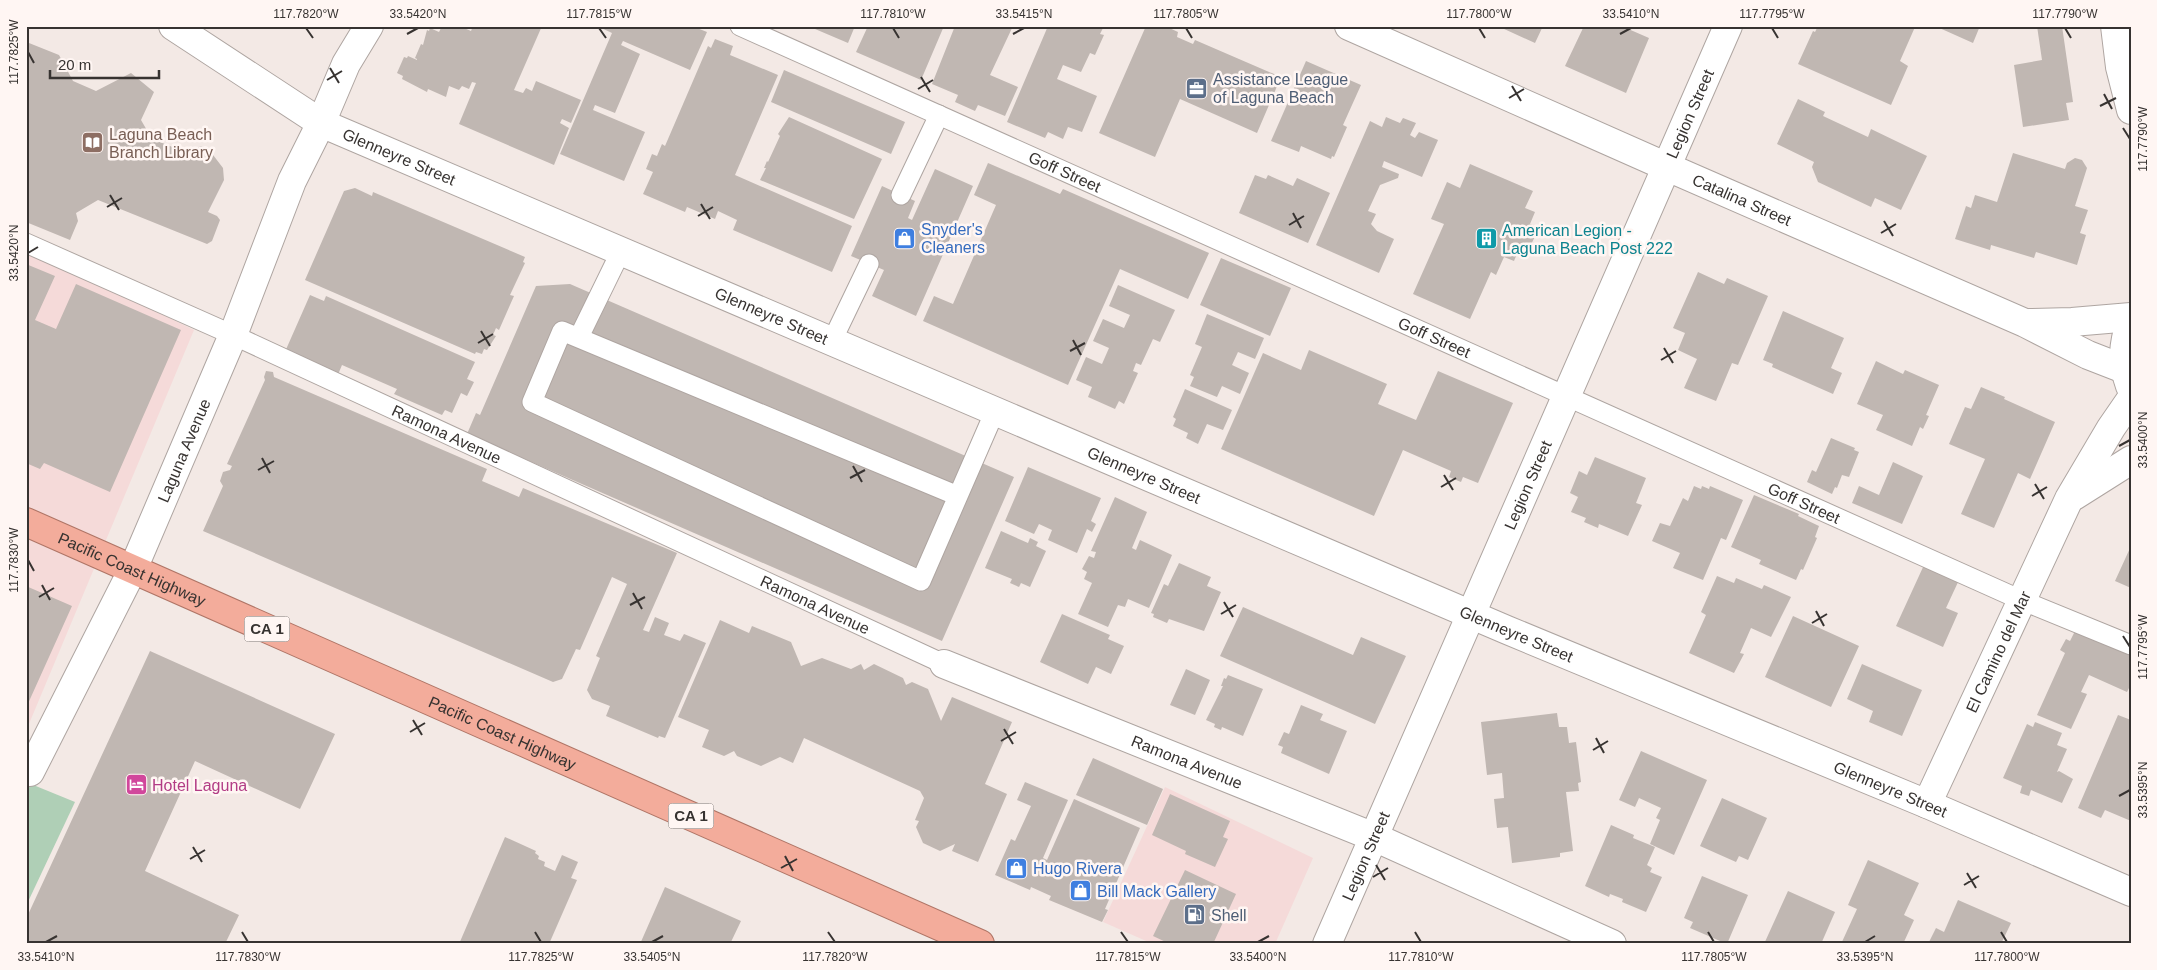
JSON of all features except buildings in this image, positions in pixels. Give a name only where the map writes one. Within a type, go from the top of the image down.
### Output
[{"type":"highway","name":"Pacific Coast Highway","points":[[26,522],[980,944]]},
{"type":"street","name":"Glenneyre Street","points":[[173,26],[258,84],[321,123],[1472,614],[1927,804],[2131,892]]},
{"type":"street","name":"Laguna Avenue","points":[[28,771],[133,569],[233,335],[292,181],[321,123],[346,64],[369,26]]},
{"type":"street","name":"Catalina Street","points":[[1349,26],[2025,323],[2088,355],[2127,378]]},
{"type":"street","name":"Legion Street","points":[[1327,944],[1567,397],[1665,166],[1728,26]]},
{"type":"street","points":[[2115,26],[2120,68],[2131,110]]},
{"type":"street","name":"Catalina Street","points":[[2025,323],[2131,318]]},
{"type":"street","points":[[2127,378],[2124,342],[2131,318]]},
{"type":"street","name":"El Camino del Mar","points":[[1927,804],[2069,499],[2111,428],[2131,399]]},
{"type":"street","points":[[2069,499],[2131,460]]},
{"type":"street","name":"Ramona Avenue","points":[[944,664],[1374,837],[1612,944]]},
{"type":"lane","name":"Goff Street","points":[[740,26],[2021,600],[2131,645]]},
{"type":"lane","points":[[901,195],[939,115]]},
{"type":"lane","name":"Ramona Avenue","points":[[26,243],[233,335],[944,664]]},
{"type":"lane","points":[[579,337],[621,251]]},
{"type":"lane","points":[[832,341],[869,264]]},
{"type":"lane","points":[[958,496],[562,331],[532,402],[921,581],[958,496],[995,411]]},
{"type":"shaded area","points":[[26,248],[194,330],[26,731]]},
{"type":"shaded area","points":[[1165,787],[1313,858],[1275,944],[1153,944],[1103,922]]},
{"type":"green space","points":[[26,782],[75,802],[26,906]]},
{"type":"place","name":"Assistance League of Laguna Beach","points":[[1197,88]]},
{"type":"place","name":"Laguna Beach Branch Library","points":[[93,143]]},
{"type":"place","name":"Snyder's Cleaners","points":[[905,238]]},
{"type":"place","name":"American Legion - Laguna Beach Post 222","points":[[1486,239]]},
{"type":"place","name":"Hotel Laguna","points":[[136,785]]},
{"type":"place","name":"Hugo Rivera","points":[[1017,868]]},
{"type":"place","name":"Bill Mack Gallery","points":[[1081,891]]},
{"type":"place","name":"Shell","points":[[1195,915]]}]
